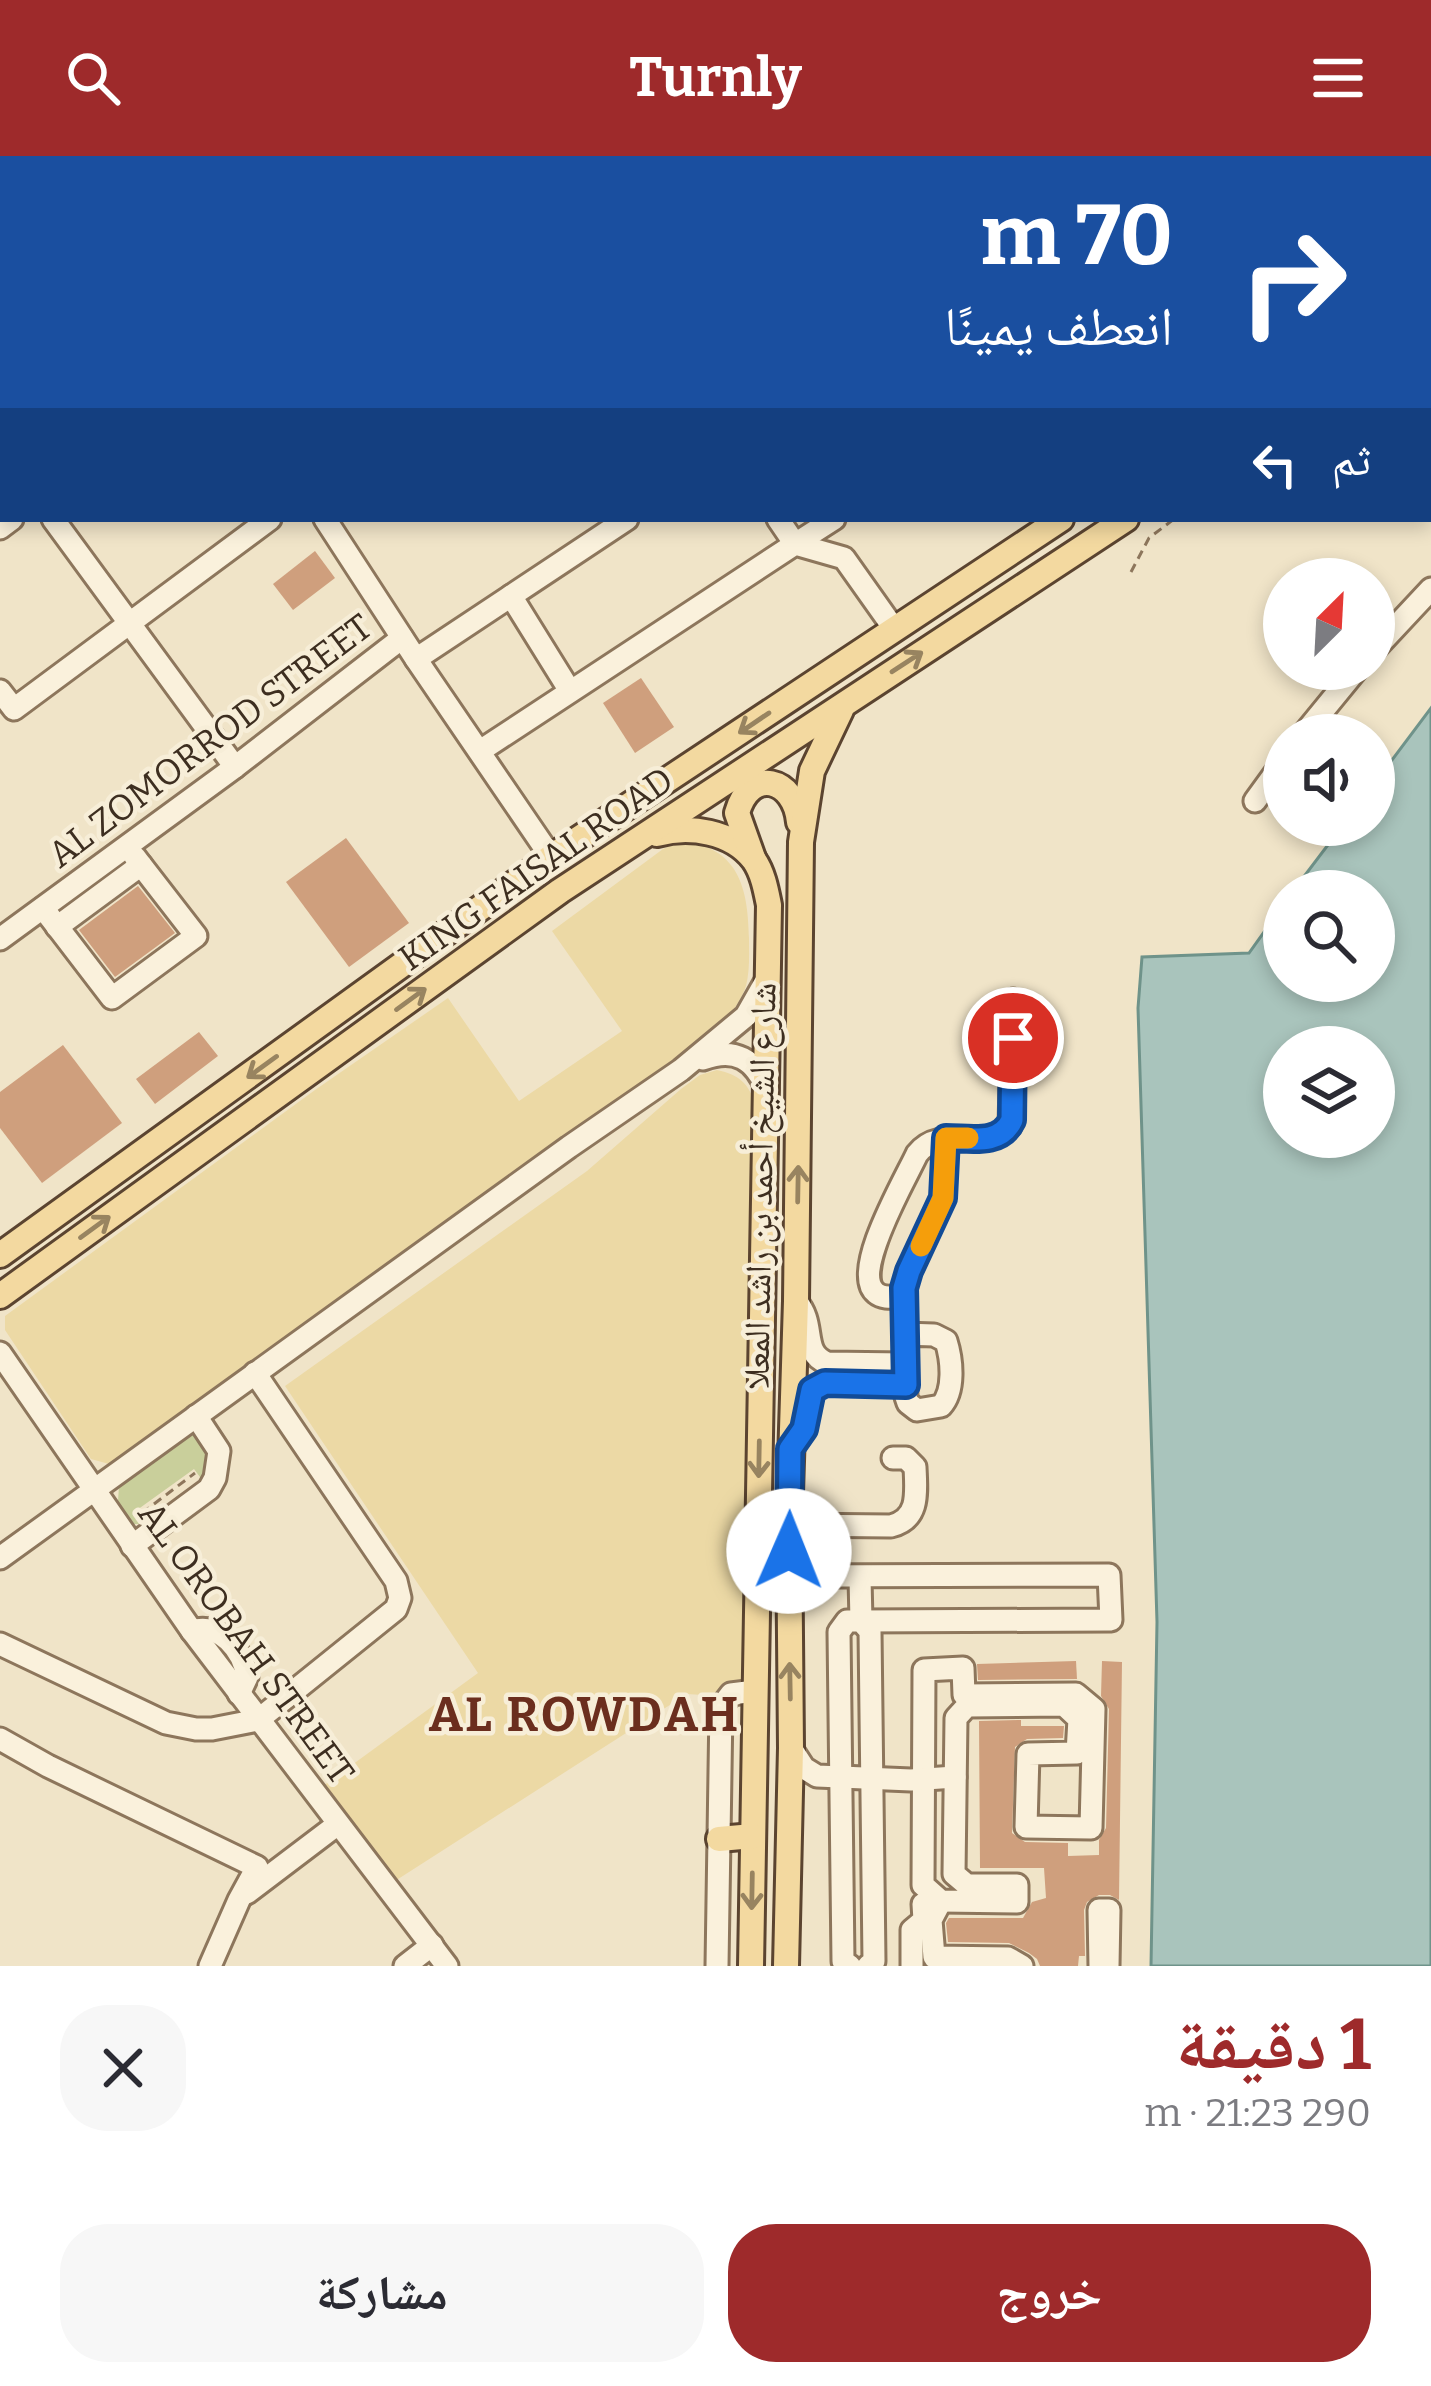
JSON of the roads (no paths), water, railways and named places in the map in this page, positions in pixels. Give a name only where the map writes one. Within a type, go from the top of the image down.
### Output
[{"type":"main road","name":"KING FAISAL ROAD","points":[[0,1255],[551,857],[1057,522]]},
{"type":"main road","name":"KING FAISAL ROAD","points":[[0,1296],[541,905],[1121,522]]},
{"type":"main road","name":"شارع الشيخ أحمد بن راشد المعلا","points":[[801,842],[812,771],[844,704]]},
{"type":"main road","name":"شارع الشيخ أحمد بن راشد المعلا","points":[[751,1966],[769,905],[737,813],[746,792],[772,783],[791,796],[801,842],[786,1966]]},
{"type":"main road","points":[[639,838],[690,828],[736,845],[754,859]]},
{"type":"main road","points":[[719,1839],[753,1836]]},
{"type":"street","points":[[55,522],[235,767]]},
{"type":"street","points":[[0,691],[14,709],[266,522]]},
{"type":"street","points":[[327,522],[551,857]]},
{"type":"street","name":"AL ZOMORROD STREET","points":[[416,659],[622,522]]},
{"type":"street","points":[[780,522],[795,544],[844,558],[895,630]]},
{"type":"street","points":[[480,751],[829,522]]},
{"type":"street","points":[[1395,628],[1431,589]]},
{"type":"street","points":[[511,596],[570,691]]},
{"type":"street","name":"AL ZOMORROD STREET","points":[[0,939],[402,638]]},
{"type":"street","points":[[1321,714],[1340,690]]},
{"type":"street","points":[[1255,802],[1263,790]]},
{"type":"street","points":[[43,908],[112,998],[196,936],[127,847]]},
{"type":"street","points":[[57,927],[141,865]]},
{"type":"street","points":[[0,1558],[681,1070],[746,1016],[769,974]]},
{"type":"street","points":[[903,1297],[876,1293],[869,1284],[868,1262],[917,1154],[929,1142],[996,1138],[1010,1126],[1013,1000]]},
{"type":"street","points":[[681,1070],[709,1056],[737,1056],[760,1072],[767,1090]]},
{"type":"street","points":[[904,1334],[934,1335],[946,1341],[950,1394],[941,1406],[917,1410],[908,1403],[904,1334],[903,1297],[909,1271],[943,1198],[946,1138]]},
{"type":"street","points":[[796,1301],[809,1322],[812,1351],[822,1362],[906,1375]]},
{"type":"street","name":"AL OROBAH STREET","points":[[0,1354],[192,1631],[447,1966]]},
{"type":"street","points":[[0,1644],[166,1723],[212,1729],[258,1720],[392,1613],[400,1598],[396,1581],[255,1373]]},
{"type":"street","points":[[790,1449],[804,1429],[809,1394],[816,1386],[906,1375]]},
{"type":"street","points":[[132,1546],[202,1496],[215,1478],[219,1451],[196,1416]]},
{"type":"street","points":[[790,1525],[891,1526],[905,1521],[915,1506],[915,1467],[906,1458],[893,1458]]},
{"type":"street","points":[[789,1576],[1109,1575],[1111,1620],[847,1621],[839,1632],[843,1961],[850,1966]]},
{"type":"street","points":[[1073,1576],[1074,1621]]},
{"type":"street","points":[[860,1578],[861,1622],[869,1631],[874,1961],[868,1966]]},
{"type":"street","points":[[932,1893],[1017,1902],[1017,1885],[967,1885],[954,1874],[956,1718],[967,1706],[1064,1705],[1079,1719],[1078,1753],[1028,1754],[1025,1827],[1091,1828],[1094,1709],[1076,1694],[964,1695],[963,1668],[925,1670],[917,1786],[932,1893],[934,1958],[1008,1958],[1022,1966]]},
{"type":"street","points":[[717,1966],[721,1707],[731,1694],[755,1691]]},
{"type":"street","points":[[0,1739],[257,1867],[210,1966]]},
{"type":"street","points":[[790,1748],[804,1768],[840,1783],[955,1785]]},
{"type":"street","points":[[789,1812],[816,1788],[840,1783]]},
{"type":"street","points":[[239,1900],[338,1824]]},
{"type":"street","points":[[912,1966],[912,1930],[924,1921],[932,1893]]},
{"type":"street","points":[[405,1966],[432,1945]]},
{"type":"water","points":[[1431,708],[1431,1966],[1151,1966],[1157,1622],[1138,1008],[1142,957],[1249,953],[1263,933],[1263,1002],[1395,1002],[1395,870],[1309,870],[1327,846],[1395,846],[1395,756]]},
{"type":"district","name":"AL ROWDAH","points":[[585,1715]]}]
